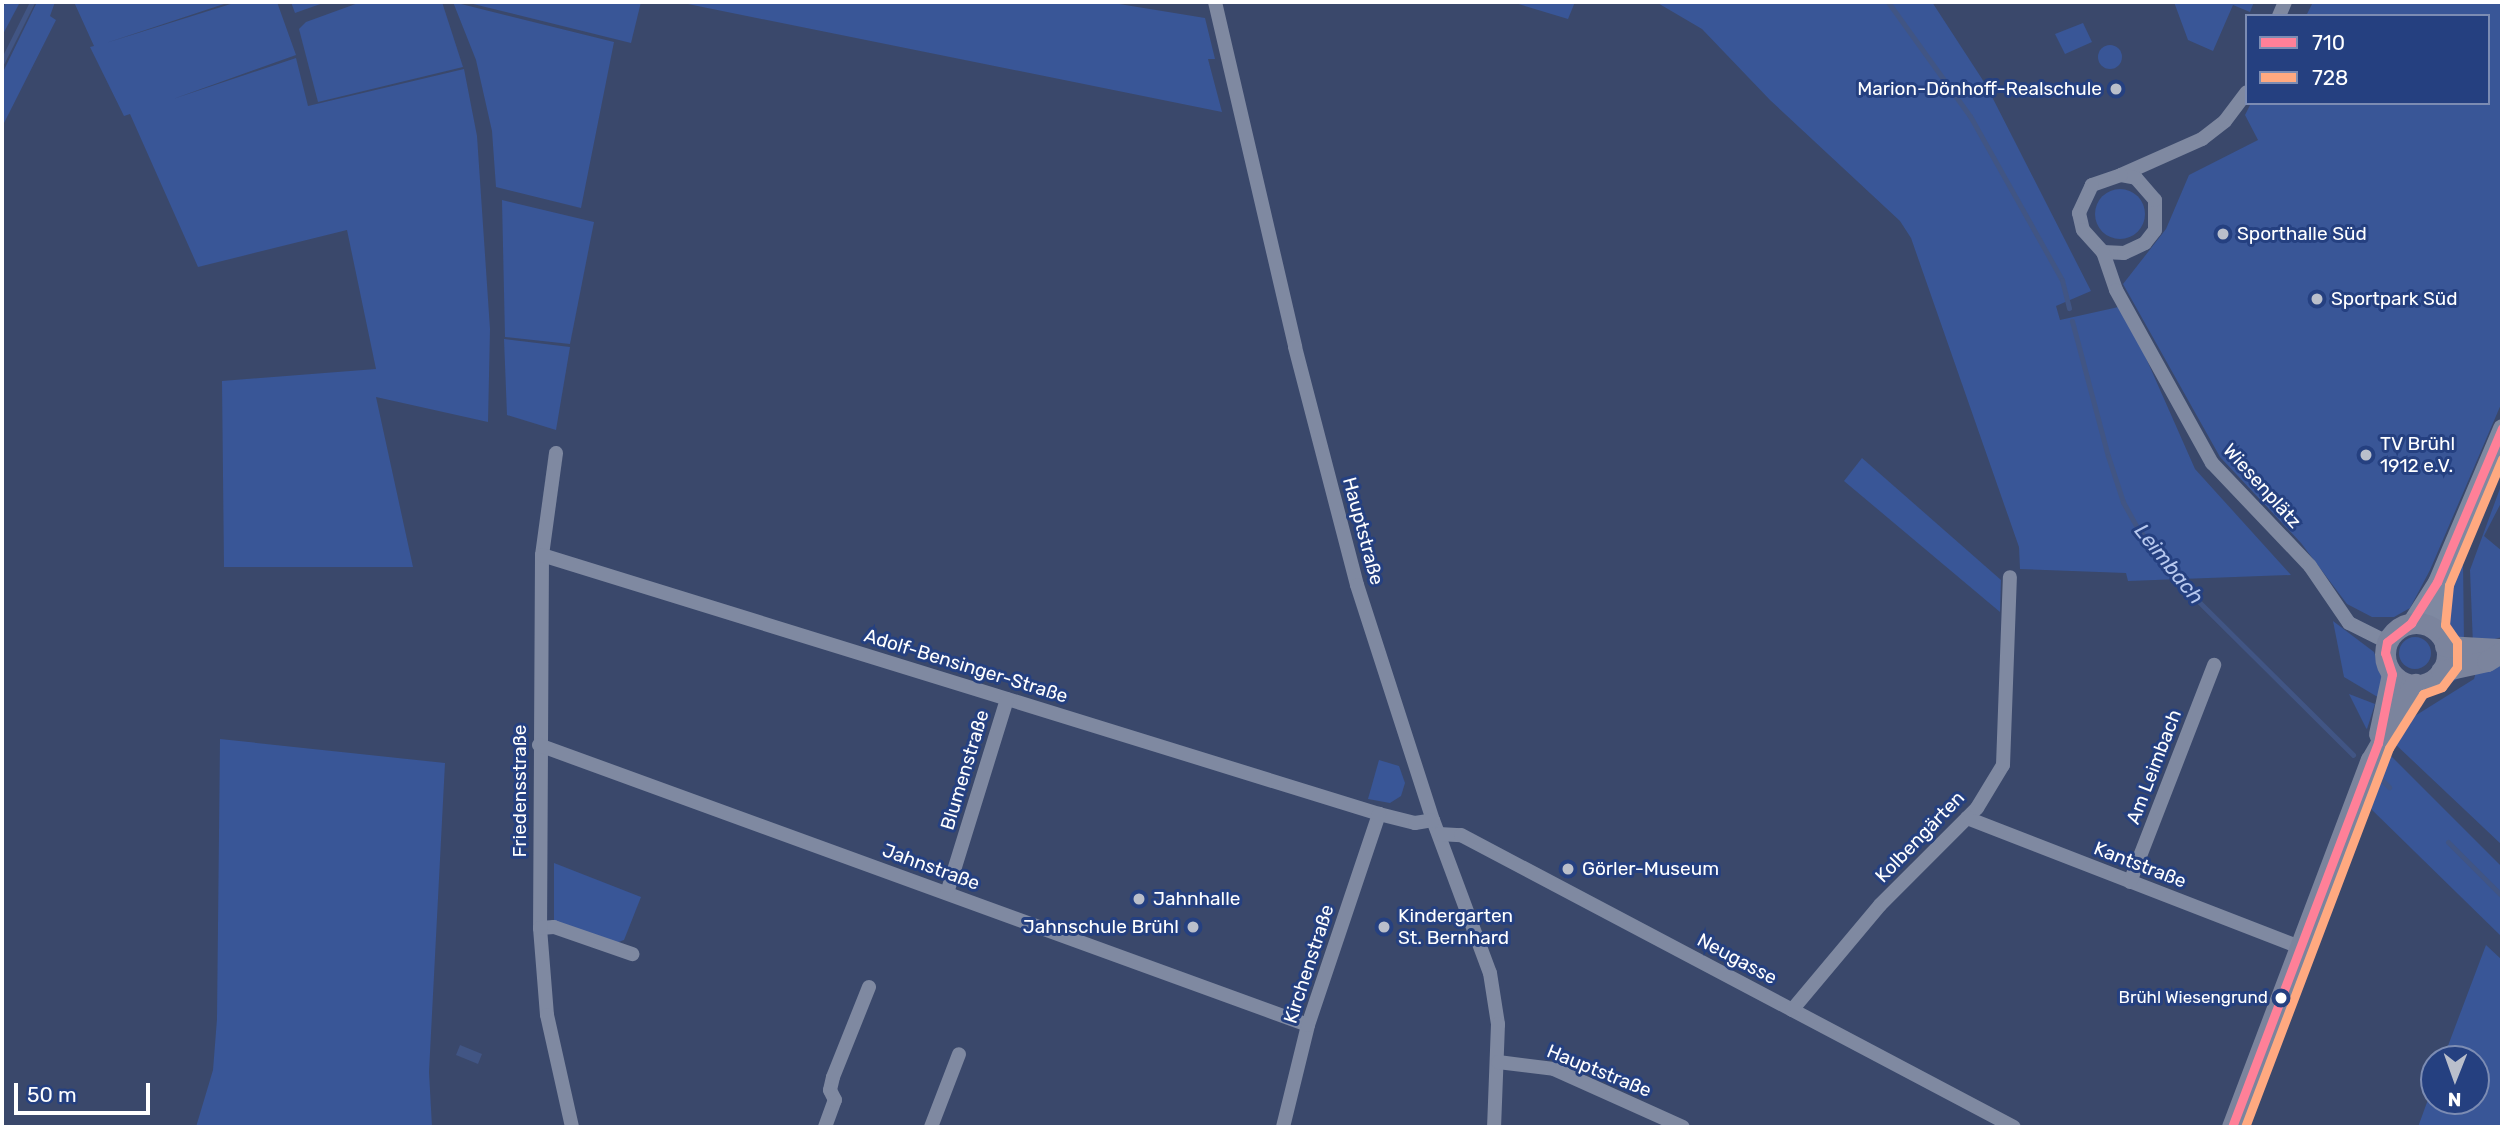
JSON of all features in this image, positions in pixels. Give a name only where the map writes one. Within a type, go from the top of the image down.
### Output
[{"type":"main road","points":[[2232,1127],[2371,759],[2392,674],[2385,653],[2387,642],[2401,626],[2422,625],[2445,646],[2502,650]]},
{"type":"main road","points":[[2441,671],[2445,646]]},
{"type":"main road","points":[[2371,759],[2415,684],[2441,671],[2487,661],[2502,650]]},
{"type":"main road","points":[[2392,674],[2415,684]]},
{"type":"street","name":"Hauptstraße","points":[[1215,2],[1295,347],[1345,540],[1433,820],[1490,974],[1498,1024],[1494,1127]]},
{"type":"street","name":"Wiesenplätz","points":[[2245,95],[2225,121],[2202,139],[2092,185],[2079,213],[2083,230],[2103,252],[2116,290],[2212,463],[2310,566],[2349,623],[2387,642]]},
{"type":"street","points":[[2103,252],[2124,253],[2145,243],[2158,214],[2150,189],[2121,175]]},
{"type":"street","points":[[2422,625],[2437,582],[2502,428]]},
{"type":"street","name":"Friedensstraße","points":[[556,453],[542,555],[540,928],[547,1015],[572,1127]]},
{"type":"street","name":"Adolf-Bensinger-Straße","points":[[542,555],[1379,814]]},
{"type":"street","name":"Kolbengärten","points":[[1792,1010],[1856,934],[1967,818],[2003,765],[2010,577]]},
{"type":"street","name":"Am Leimbach","points":[[2130,882],[2214,665]]},
{"type":"street","name":"Blumenstraße","points":[[947,893],[1007,699]]},
{"type":"street","name":"Jahnstraße","points":[[539,745],[1308,1025]]},
{"type":"street","points":[[1379,814],[1415,823],[1433,820]]},
{"type":"street","name":"Kirchenstraße","points":[[1283,1127],[1308,1025],[1379,814]]},
{"type":"street","name":"Kantstraße","points":[[1967,818],[2300,947]]},
{"type":"street","name":"Neugasse","points":[[1439,834],[1461,835],[1792,1010],[1995,1123],[2014,1127]]},
{"type":"street","points":[[540,928],[554,927],[632,954]]},
{"type":"street","points":[[825,1127],[835,1100],[830,1090],[833,1077],[869,987]]},
{"type":"street","points":[[931,1127],[959,1054]]},
{"type":"street","name":"Hauptstraße","points":[[1497,1062],[1554,1069],[1683,1127]]},
{"type":"shaded area","points":[[6,2],[20,2],[2,36],[2,10]]},
{"type":"shaded area","points":[[37,2],[55,2],[50,16],[56,20],[2,127],[2,74]]},
{"type":"shaded area","points":[[74,2],[230,2],[106,43],[237,2],[277,2],[296,55],[173,99],[296,58],[308,106],[464,69],[477,136],[490,329],[488,422],[376,397],[413,567],[224,567],[222,381],[376,369],[347,230],[198,267],[130,114],[124,116],[90,47],[94,46]]},
{"type":"shaded area","points":[[291,2],[326,2],[295,13]]},
{"type":"shaded area","points":[[361,2],[442,2],[463,67],[318,102],[299,29],[306,22]]},
{"type":"shaded area","points":[[453,2],[614,42],[581,208],[496,187],[492,131],[476,60]]},
{"type":"shaded area","points":[[465,2],[641,2],[631,43]]},
{"type":"shaded area","points":[[678,2],[1107,2],[1205,18],[1215,59],[1208,59],[1222,112]]},
{"type":"shaded area","points":[[1512,2],[1575,2],[1568,19]]},
{"type":"shaded area","points":[[1656,2],[1932,2],[1986,85],[2091,291],[2056,306],[2060,320],[2123,306],[2195,469],[2291,575],[2128,581],[2126,573],[2020,569],[2019,547],[1911,238],[1900,221],[1770,100],[1702,29]]},
{"type":"shaded area","points":[[2174,2],[2254,2],[2250,12],[2233,5],[2213,51],[2188,40]]},
{"type":"shaded area","name":"Sportpark Süd","points":[[2313,2],[2502,2],[2502,402],[2430,570],[2410,608],[2394,617],[2372,617],[2347,604],[2301,543],[2220,457],[2123,284],[2166,229],[2189,175],[2258,140],[2245,115],[2250,105],[2490,105],[2490,14],[2307,14]]},
{"type":"shaded area","points":[[2083,23],[2092,42],[2065,54],[2055,34]]},
{"type":"shaded area","points":[[2110,45],[2118,49],[2122,57],[2118,65],[2110,69],[2102,65],[2098,57],[2102,49]]},
{"type":"shaded area","points":[[2120,189],[2137,197],[2145,214],[2137,231],[2120,239],[2103,231],[2095,214],[2103,197]]},
{"type":"shaded area","points":[[502,200],[594,222],[570,344],[505,337]]},
{"type":"shaded area","points":[[504,339],[570,347],[556,430],[507,415]]},
{"type":"shaded area","points":[[2502,452],[2502,464],[2463,559],[2464,643],[2453,639],[2445,629],[2442,605]]},
{"type":"shaded area","points":[[1862,458],[2001,580],[2000,612],[1844,481]]},
{"type":"shaded area","points":[[2502,483],[2502,501],[2484,536],[2502,551],[2502,637],[2473,645],[2470,570]]},
{"type":"shaded area","points":[[2333,621],[2374,652],[2383,681],[2381,699],[2344,677]]},
{"type":"shaded area","points":[[2415,637],[2426,642],[2431,653],[2426,664],[2415,669],[2404,664],[2399,653],[2404,642]]},
{"type":"shaded area","points":[[2502,664],[2502,845],[2393,742],[2410,719],[2474,679],[2476,672]]},
{"type":"shaded area","points":[[2461,677],[2410,710],[2416,697],[2443,681]]},
{"type":"shaded area","points":[[2349,694],[2375,704],[2367,729],[2366,728]]},
{"type":"shaded area","points":[[220,739],[445,763],[429,1072],[432,1127],[196,1127],[213,1070],[217,1019]]},
{"type":"shaded area","points":[[2390,755],[2502,867],[2502,937],[2368,806]]},
{"type":"shaded area","points":[[1379,760],[1399,766],[1405,783],[1401,796],[1390,803],[1368,799]]},
{"type":"shaded area","points":[[554,863],[641,897],[624,940],[613,944],[554,922]]},
{"type":"shaded area","points":[[2486,945],[2502,960],[2502,1127],[2418,1127],[2422,1115],[2490,1115],[2490,1045],[2448,1045]]},
{"type":"shaded area","points":[[460,1045],[482,1054],[478,1064],[456,1055]]},
{"type":"waterway","name":"Leimbach","points":[[2,62],[32,2]]},
{"type":"waterway","name":"Leimbach","points":[[1888,2],[1970,116],[2062,280],[2069,308]]},
{"type":"waterway","name":"Leimbach","points":[[2072,321],[2108,456],[2123,502],[2137,527],[2175,578],[2353,755]]},
{"type":"waterway","name":"Leimbach","points":[[2380,778],[2389,787]]},
{"type":"waterway","name":"Leimbach","points":[[2448,842],[2502,896]]},
{"type":"transit line","name":"710","points":[[2392,674],[2385,653],[2387,642],[2411,623],[2437,582],[2502,428]]},
{"type":"transit line","name":"728","points":[[2245,1127],[2389,748],[2423,694],[2442,687],[2457,667],[2457,642],[2445,625],[2449,585],[2502,459]]},
{"type":"transit line","name":"710","points":[[2232,1127],[2378,743],[2392,674]]},
{"type":"place","name":"Marion-Dönhoff-Realschule","points":[[2116,89]]},
{"type":"place","name":"Sporthalle Süd","points":[[2223,234]]},
{"type":"place","name":"Sportpark Süd","points":[[2317,299]]},
{"type":"place","name":"TV Brühl 1912 e.V.","points":[[2366,455]]},
{"type":"place","name":"Görler-Museum","points":[[1568,869]]},
{"type":"place","name":"Jahnhalle","points":[[1139,899]]},
{"type":"place","name":"Jahnschule Brühl","points":[[1193,927]]},
{"type":"place","name":"Kindergarten St. Bernhard","points":[[1384,927]]},
{"type":"place","name":"Brühl Wiesengrund","points":[[2281,998]]}]
